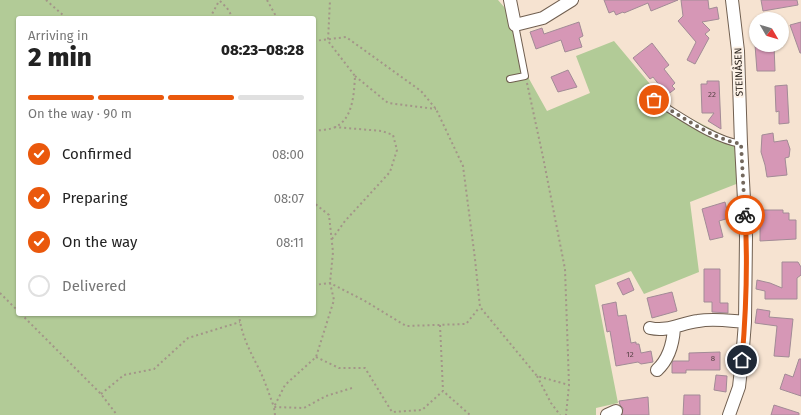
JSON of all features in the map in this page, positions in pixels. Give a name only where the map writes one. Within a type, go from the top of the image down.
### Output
[{"type":"street","points":[[510,0],[515,25],[543,18],[572,0]]},
{"type":"street","name":"STEINÅSEN","points":[[729,415],[739,387],[745,322],[746,238],[738,51],[732,0]]},
{"type":"street","points":[[650,328],[656,330],[674,328],[707,319],[745,322]]},
{"type":"street","points":[[657,370],[665,361],[668,354],[673,340],[674,328]]},
{"type":"lane","points":[[510,79],[525,76],[515,25]]},
{"type":"lane","points":[[654,100],[715,135],[741,144]]},
{"type":"path","points":[[46,0],[64,16]]},
{"type":"path","points":[[212,16],[219,0],[227,8],[232,16]]},
{"type":"path","points":[[267,0],[276,16]]},
{"type":"path","points":[[330,0],[328,41],[355,76],[388,104],[436,109]]},
{"type":"path","points":[[316,41],[328,41],[346,37],[421,91],[436,109],[463,166],[480,307],[537,376],[551,403],[560,415]]},
{"type":"path","points":[[334,127],[346,118],[353,100],[355,76]]},
{"type":"path","points":[[525,76],[565,270],[569,385],[566,415]]},
{"type":"path","points":[[316,131],[334,127],[382,131],[393,136],[397,150],[390,172],[350,216],[332,239]]},
{"type":"path","points":[[274,407],[285,385],[316,357],[334,300],[330,282],[333,252],[329,215],[316,205]]},
{"type":"path","points":[[316,285],[330,282],[406,326],[466,324],[480,307]]},
{"type":"path","points":[[0,293],[16,309]]},
{"type":"path","points":[[24,316],[101,394],[117,415]]},
{"type":"path","points":[[239,316],[246,343],[260,371],[274,407],[275,415]]},
{"type":"path","points":[[101,394],[124,375],[154,369],[188,338],[240,322]]},
{"type":"path","points":[[440,325],[443,391],[470,415]]},
{"type":"path","points":[[316,357],[340,368],[365,368],[392,412],[422,410],[443,391]]},
{"type":"path","points":[[537,376],[569,385]]},
{"type":"path","points":[[274,407],[304,408],[326,396],[352,388]]},
{"type":"green space","points":[[0,0],[498,0],[512,16],[523,68],[547,111],[590,93],[576,56],[614,41],[650,84],[645,95],[741,144],[744,181],[690,202],[699,272],[644,294],[631,271],[595,285],[618,403],[596,408],[596,415],[0,415]]},
{"type":"building","points":[[604,0],[678,0],[651,11],[648,3],[616,15],[614,11],[609,13]]},
{"type":"building","points":[[681,0],[708,0],[709,9],[717,7],[719,19],[702,22],[710,30],[705,34],[709,38],[695,64],[687,60],[696,42],[678,21],[683,16]]},
{"type":"building","points":[[761,0],[797,0],[798,5],[763,11]]},
{"type":"building","points":[[579,22],[583,36],[579,38],[582,47],[565,52],[561,40],[536,49],[530,32],[542,28],[544,34]]},
{"type":"building","points":[[801,22],[801,53],[800,53],[790,25]]},
{"type":"building","points":[[652,43],[669,65],[664,69],[675,83],[672,86],[675,89],[667,95],[653,77],[650,79],[633,58]]},
{"type":"building","points":[[756,52],[774,52],[775,71],[757,71]]},
{"type":"building","points":[[568,70],[577,87],[558,92],[551,77]]},
{"type":"building","points":[[707,81],[719,81],[721,129],[708,121],[714,113],[702,113],[701,84],[707,84]]},
{"type":"building","points":[[787,85],[789,123],[779,124],[779,111],[776,112],[775,86]]},
{"type":"building","points":[[773,133],[774,142],[787,140],[790,149],[789,157],[785,158],[787,175],[767,177],[761,152],[762,135]]},
{"type":"building","points":[[725,202],[729,218],[719,221],[723,237],[710,240],[702,209]]},
{"type":"building","points":[[760,210],[783,210],[783,213],[789,213],[789,220],[796,220],[796,239],[760,241]]},
{"type":"building","points":[[782,262],[798,262],[801,267],[801,275],[797,278],[797,299],[765,299],[765,291],[756,289],[757,280],[782,288]]},
{"type":"building","points":[[704,269],[720,269],[720,303],[728,303],[728,313],[712,312],[712,302],[704,302]]},
{"type":"building","points":[[629,278],[634,290],[623,295],[617,283]]},
{"type":"building","points":[[672,292],[677,311],[652,318],[647,298]]},
{"type":"building","points":[[616,302],[618,316],[626,315],[631,343],[636,342],[636,344],[639,344],[641,353],[651,351],[653,362],[641,364],[638,362],[616,366],[610,331],[607,332],[602,305]]},
{"type":"building","points":[[757,309],[770,311],[769,317],[793,319],[789,357],[774,356],[777,326],[755,323]]},
{"type":"building","points":[[720,352],[720,370],[686,370],[686,373],[672,373],[673,361],[689,361],[689,353]]},
{"type":"building","points":[[799,359],[801,359],[801,396],[780,389],[785,374],[793,377]]},
{"type":"building","points":[[716,375],[727,376],[726,392],[714,390]]},
{"type":"building","points":[[684,395],[700,395],[700,415],[683,415]]},
{"type":"building","points":[[648,397],[649,415],[622,415],[623,408],[619,401]]},
{"type":"building","points":[[774,405],[799,413],[799,415],[771,415]]},
{"type":"way so far","points":[[654,100],[715,135],[725,140],[741,144],[745,215]]},
{"type":"route","points":[[742,360],[745,322],[745,215]]}]
